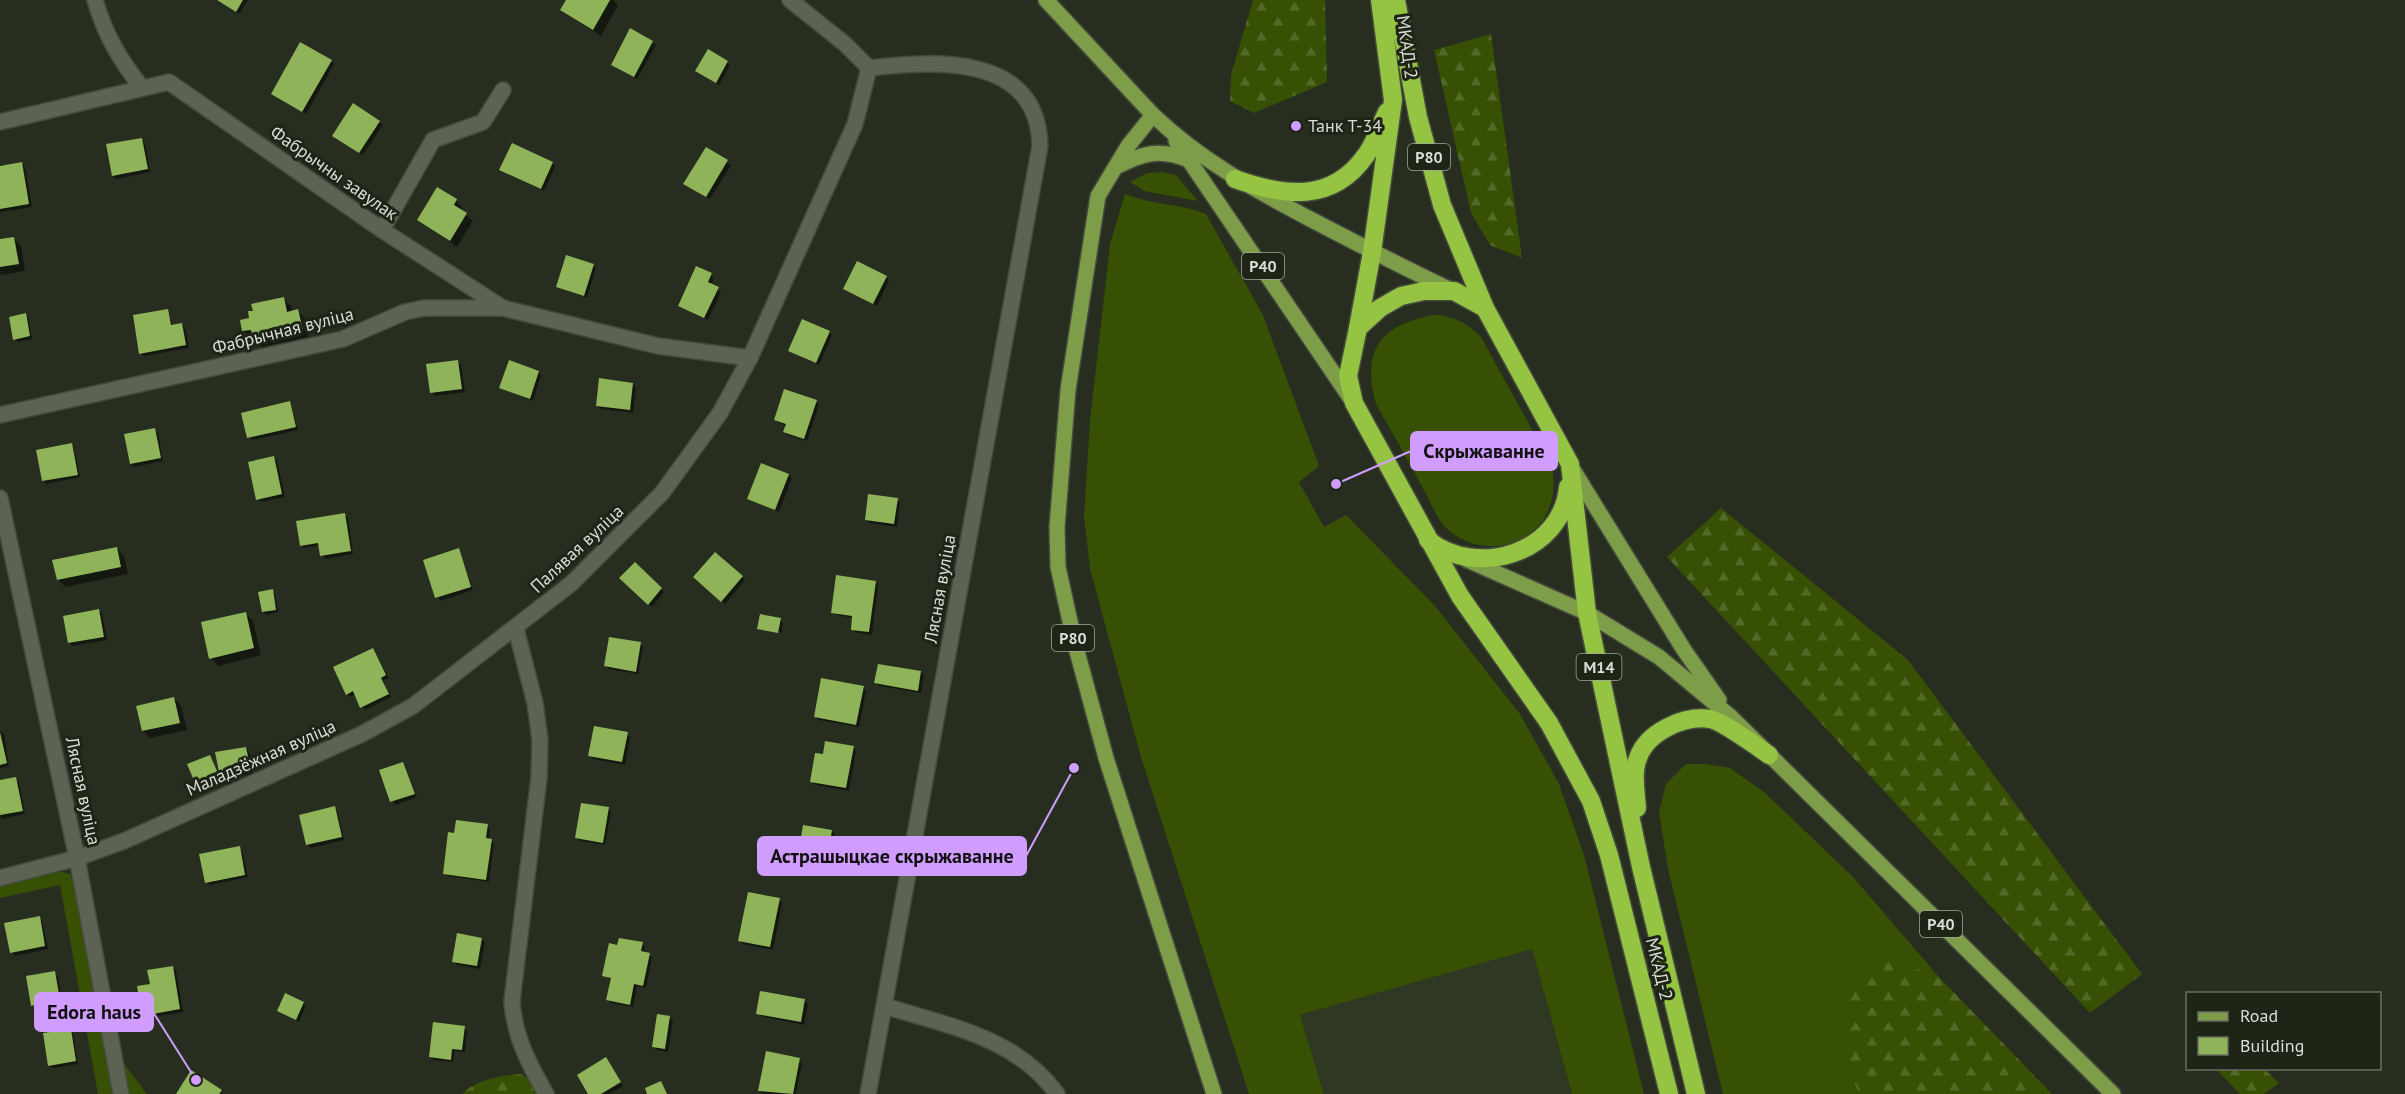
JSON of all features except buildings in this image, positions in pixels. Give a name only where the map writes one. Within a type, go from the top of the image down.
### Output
[{"type":"highway","name":"МКАД-2","points":[[1380,0],[1393,100]]},
{"type":"highway","name":"Р80","points":[[1396,0],[1418,117],[1442,205],[1485,308]]},
{"type":"highway","points":[[1235,179],[1266,190],[1287,194],[1314,191],[1342,179],[1366,155],[1393,100]]},
{"type":"highway","name":"Р80","points":[[1358,328],[1372,252],[1393,100]]},
{"type":"highway","points":[[1358,328],[1380,308],[1401,296],[1424,291],[1454,291],[1485,308]]},
{"type":"highway","name":"М14","points":[[1485,308],[1570,464],[1587,613],[1641,867],[1696,1094]]},
{"type":"highway","name":"МКАД-2","points":[[1358,328],[1348,376],[1354,403],[1425,537],[1460,596],[1549,723],[1591,801],[1609,855],[1669,1094]]},
{"type":"highway","points":[[1425,537],[1439,548],[1454,555],[1488,560],[1522,552],[1550,530],[1567,499],[1570,464]]},
{"type":"highway","name":"Р40","points":[[1641,867],[1636,777],[1637,759],[1647,741],[1671,726],[1690,720],[1712,719],[1769,755]]},
{"type":"main road","name":"Р40","points":[[1046,0],[1169,131],[1235,179],[1372,252],[1454,291]]},
{"type":"main road","name":"Р80","points":[[1153,115],[1113,169],[1098,196],[1070,378],[1057,527],[1058,567],[1075,644],[1106,758],[1214,1094]]},
{"type":"main road","name":"Р40","points":[[1169,131],[1354,403]]},
{"type":"main road","points":[[1113,169],[1141,154],[1156,152],[1172,153],[1190,160]]},
{"type":"main road","name":"Р40","points":[[1570,464],[1684,650],[1731,717]]},
{"type":"main road","name":"Р40","points":[[1454,555],[1587,613],[1659,657],[1731,717],[2113,1094]]},
{"type":"street","points":[[95,0],[105,34],[120,61],[142,88]]},
{"type":"street","points":[[790,0],[845,44],[869,68]]},
{"type":"street","name":"Лясная вуліца","points":[[868,1094],[1040,146],[1037,119],[1023,94],[991,73],[939,63],[869,68]]},
{"type":"street","name":"Палявая вуліца","points":[[516,628],[573,583],[662,493],[720,413],[750,358],[855,124],[869,68]]},
{"type":"street","name":"Фабрычны завулак","points":[[0,122],[169,82],[382,230],[503,308]]},
{"type":"street","points":[[382,230],[433,140],[483,122],[503,90]]},
{"type":"street","name":"Фабрычная вуліца","points":[[0,415],[343,339],[405,312],[424,308],[503,308],[658,346],[750,358]]},
{"type":"street","name":"Лясная вуліца","points":[[0,498],[77,858],[121,1094]]},
{"type":"street","points":[[516,628],[536,703],[540,749],[539,777],[512,1002],[513,1021],[526,1057],[546,1094]]},
{"type":"street","name":"Маладзёжная вуліца","points":[[0,878],[77,858],[124,842],[362,734],[413,706],[516,628]]},
{"type":"street","points":[[885,1006],[977,1035],[1008,1048],[1041,1074],[1057,1094]]},
{"type":"shaded area","points":[[1532,949],[1572,1094],[1324,1094],[1300,1015]]},
{"type":"green space","points":[[1253,0],[1325,0],[1327,82],[1254,113],[1230,101],[1231,75]]},
{"type":"green space","points":[[1491,34],[1522,258],[1490,245],[1471,213],[1434,50]]},
{"type":"green space","points":[[1162,172],[1176,175],[1198,201],[1144,191],[1130,182],[1147,173]]},
{"type":"green space","points":[[1125,194],[1206,214],[1263,315],[1319,466],[1299,482],[1324,527],[1346,515],[1435,606],[1520,714],[1559,784],[1584,855],[1644,1094],[1572,1094],[1532,949],[1300,1015],[1324,1094],[1249,1094],[1141,757],[1090,569],[1084,516],[1090,421],[1110,244]]},
{"type":"green space","points":[[1433,315],[1459,321],[1481,337],[1551,464],[1554,482],[1549,509],[1533,531],[1512,543],[1500,546],[1477,544],[1466,541],[1446,528],[1437,516],[1376,404],[1371,369],[1373,355],[1379,343],[1400,326]]},
{"type":"green space","points":[[1721,508],[1908,660],[2142,974],[2090,1013],[1667,557]]},
{"type":"green space","points":[[1686,764],[1730,768],[1764,792],[1853,877],[1939,977],[1894,960],[1850,1071],[1859,1094],[1723,1094],[1668,869],[1659,812],[1666,784]]},
{"type":"green space","points":[[56,871],[70,874],[73,882],[113,1094],[98,1094],[60,885],[0,898],[0,885]]},
{"type":"green space","points":[[1894,960],[1939,977],[2052,1094],[1859,1094],[1850,1071],[1843,1008],[1858,972]]},
{"type":"green space","points":[[122,1061],[147,1094],[130,1094]]},
{"type":"green space","points":[[2217,1070],[2265,1070],[2279,1083],[2264,1094],[2240,1094]]},
{"type":"green space","points":[[521,1074],[533,1082],[541,1094],[462,1094],[481,1082]]},
{"type":"place","name":"Танк Т-34","points":[[1296,126]]},
{"type":"place","name":"Скрыжаванне","points":[[1336,484]]},
{"type":"place","name":"Астрашыцкае скрыжаванне","points":[[1074,768]]},
{"type":"place","name":"Edora haus","points":[[196,1080]]}]
